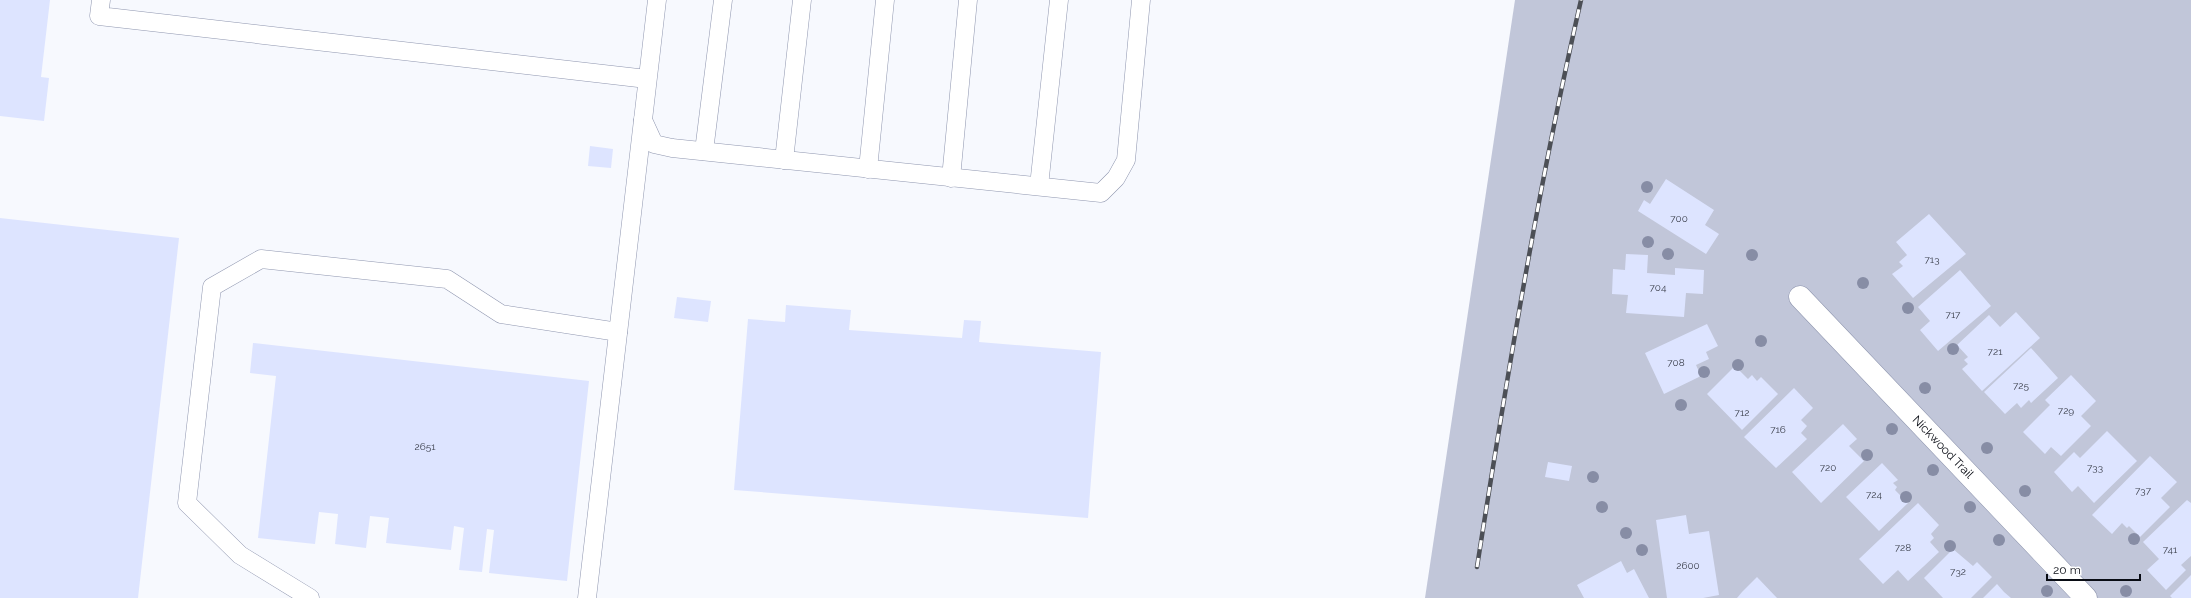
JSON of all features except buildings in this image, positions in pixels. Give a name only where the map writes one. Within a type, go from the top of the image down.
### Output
[{"type":"street","name":"Nickwood Trail","points":[[1800,297],[2086,598]]},
{"type":"lane","points":[[101,0],[99,16],[648,79]]},
{"type":"lane","points":[[586,598],[657,0]]},
{"type":"lane","points":[[704,151],[723,0]]},
{"type":"lane","points":[[784,160],[802,0]]},
{"type":"lane","points":[[868,169],[884,0]]},
{"type":"lane","points":[[951,178],[968,0]]},
{"type":"lane","points":[[1039,186],[1059,0]]},
{"type":"lane","points":[[643,120],[654,144],[784,160],[1101,193],[1116,178],[1126,160],[1141,0]]},
{"type":"lane","points":[[310,598],[240,555],[187,503],[212,287],[261,259],[440,278],[447,279],[501,314],[618,332]]},
{"type":"shaded area","points":[[1515,0],[2191,0],[2191,598],[1425,598]]},
{"type":"railway","points":[[1477,567],[1537,212],[1565,71],[1581,0]]}]
